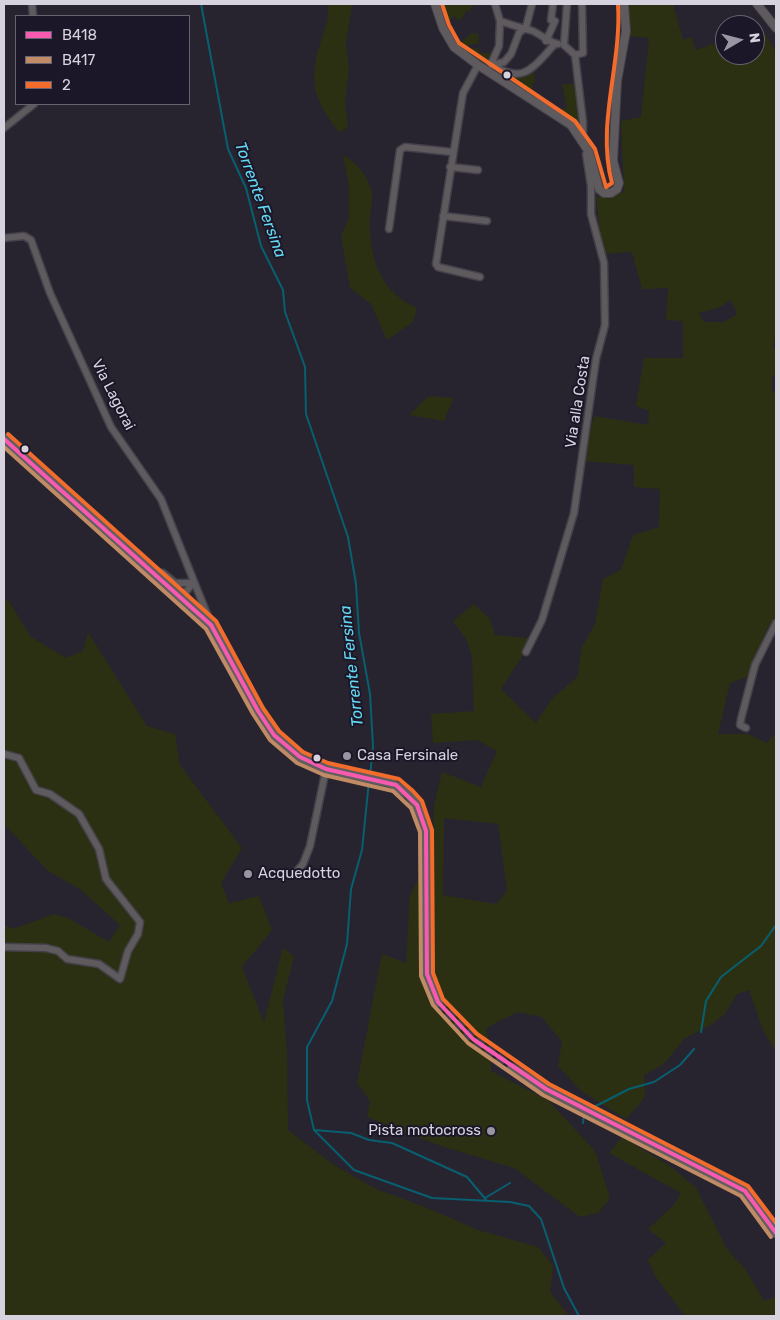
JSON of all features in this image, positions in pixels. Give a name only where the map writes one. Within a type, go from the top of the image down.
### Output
[{"type":"main road","name":"Via Lagorai","points":[[4,439],[211,625],[258,711],[274,735],[300,757],[326,770],[391,783],[409,794],[424,818],[426,831],[427,974],[438,1002]]},
{"type":"main road","points":[[512,1068],[546,1089],[744,1191],[776,1233]]},
{"type":"street","points":[[435,4],[443,28],[454,47],[479,66],[571,125],[589,152],[599,189],[604,193],[611,193],[617,189],[619,183],[613,160],[617,81],[626,31],[624,4]]},
{"type":"street","points":[[492,64],[499,46],[500,21],[495,4]]},
{"type":"street","points":[[479,66],[504,62],[522,30],[526,27],[532,4]]},
{"type":"street","points":[[546,41],[555,20],[551,20],[553,4]]},
{"type":"street","points":[[564,45],[567,4]]},
{"type":"street","points":[[575,55],[583,53],[582,4]]},
{"type":"street","points":[[757,4],[776,28]]},
{"type":"street","points":[[500,21],[522,30],[530,30],[546,41],[564,45],[575,55],[583,122],[580,136]]},
{"type":"street","points":[[492,64],[505,74],[517,75],[530,71],[555,44]]},
{"type":"street","points":[[479,66],[463,93],[452,152],[436,264],[438,267],[480,277]]},
{"type":"street","points":[[4,128],[33,105]]},
{"type":"street","points":[[389,229],[400,150],[405,147],[452,152]]},
{"type":"street","name":"Via alla Costa","points":[[526,652],[542,620],[574,513],[596,359],[605,325],[604,263],[591,214],[591,186],[586,154],[589,152]]},
{"type":"street","points":[[450,167],[478,170]]},
{"type":"street","points":[[443,216],[487,221]]},
{"type":"street","name":"Via Lagorai","points":[[4,238],[24,236],[31,240],[50,293],[111,427],[161,499],[193,584],[211,625]]},
{"type":"street","name":"Via Lagorai","points":[[152,572],[163,573],[175,583],[193,584]]},
{"type":"street","points":[[181,598],[193,584]]},
{"type":"street","points":[[746,728],[740,726],[740,718],[755,665],[776,624]]},
{"type":"street","points":[[4,754],[19,758],[36,790],[50,794],[79,814],[99,849],[106,880],[140,922],[138,934],[128,951],[120,979],[99,964],[67,960],[58,952],[46,948],[4,947]]},
{"type":"street","points":[[296,872],[303,864],[310,846],[326,770]]},
{"type":"green space","points":[[327,4],[352,4],[346,44],[349,69],[345,103],[348,128],[339,132],[323,108],[315,88],[315,65],[327,21]]},
{"type":"green space","points":[[447,4],[479,4],[470,7],[471,12],[467,11],[459,21],[454,16],[445,24],[439,7]]},
{"type":"green space","points":[[627,4],[673,4],[683,40],[691,37],[696,50],[715,43],[715,65],[765,65],[765,34],[776,52],[776,333],[773,347],[776,349],[776,375],[772,376],[772,391],[776,391],[776,616],[767,629],[752,675],[730,683],[718,734],[748,734],[767,743],[776,733],[776,1052],[763,1030],[749,990],[737,994],[725,1014],[712,1024],[684,1039],[664,1064],[644,1075],[645,1097],[626,1119],[581,1091],[558,1066],[562,1042],[542,1017],[517,1012],[486,1028],[490,1045],[491,1071],[548,1100],[595,1151],[610,1198],[598,1213],[580,1217],[514,1168],[441,1146],[367,1117],[370,1101],[357,1083],[382,954],[406,963],[410,895],[433,853],[434,806],[442,772],[481,787],[497,751],[477,740],[433,743],[431,714],[474,711],[472,657],[467,640],[453,621],[474,604],[490,619],[495,635],[528,638],[529,646],[501,689],[536,723],[551,700],[578,676],[581,649],[595,624],[603,579],[621,570],[633,535],[659,527],[660,489],[634,487],[634,465],[583,461],[594,416],[648,425],[649,411],[636,406],[644,358],[683,358],[683,321],[666,320],[668,288],[642,289],[632,252],[602,254],[596,197],[624,192],[621,121],[641,117],[649,38],[629,36]],"holes":[[[731,300],[737,314],[724,322],[704,322],[698,313],[718,308]],[[444,818],[498,824],[507,891],[496,904],[443,895]]]},
{"type":"green space","points":[[472,33],[478,34],[479,43],[460,47],[458,45]]},
{"type":"green space","points":[[478,48],[480,53],[492,53],[488,62],[478,62],[462,50]]},
{"type":"green space","points":[[533,70],[535,83],[532,84],[534,97],[510,81],[512,76],[524,75]]},
{"type":"green space","points":[[576,83],[582,130],[559,113],[567,108],[562,85]]},
{"type":"green space","points":[[343,155],[360,169],[371,189],[370,234],[379,272],[394,293],[417,308],[413,322],[387,340],[371,304],[350,288],[341,236],[349,218],[349,188]]},
{"type":"green space","points":[[429,396],[454,398],[444,421],[409,415]]},
{"type":"green space","points":[[4,599],[8,600],[31,637],[66,658],[83,651],[88,632],[147,726],[175,734],[180,765],[242,848],[221,883],[229,903],[259,896],[272,930],[242,967],[264,1023],[283,947],[294,957],[283,1000],[287,1056],[288,1130],[334,1165],[376,1189],[430,1209],[478,1230],[538,1247],[553,1266],[550,1292],[569,1316],[4,1316],[4,925],[13,929],[54,914],[68,918],[109,942],[120,925],[81,890],[47,870],[4,824]]},
{"type":"green space","points":[[622,1137],[670,1166],[696,1188],[727,1249],[746,1270],[764,1301],[776,1297],[776,1316],[685,1316],[655,1276],[648,1260],[666,1243],[648,1229],[674,1205],[681,1193],[609,1153]]},
{"type":"waterway","name":"Torrente Fersina","points":[[201,4],[228,149],[246,188],[261,246],[283,290],[285,312],[305,367],[306,414],[348,537],[356,584],[359,633],[370,694],[373,746],[370,776]]},
{"type":"waterway","name":"Torrente Fersina","points":[[369,781],[362,850],[351,889],[347,944],[332,1001],[307,1047],[307,1100],[314,1130],[354,1170],[432,1198],[510,1202],[529,1206],[541,1219],[564,1288],[579,1316]]},
{"type":"waterway","points":[[701,1032],[706,1001],[721,977],[761,946],[776,925]]},
{"type":"waterway","points":[[594,1107],[629,1089],[654,1082],[680,1065],[694,1049]]},
{"type":"waterway","points":[[583,1123],[584,1115]]},
{"type":"waterway","points":[[314,1130],[351,1133],[369,1140],[392,1143],[467,1177],[487,1201]]},
{"type":"waterway","points":[[485,1198],[510,1183]]},
{"type":"tunnel","points":[[438,1002],[473,1039],[512,1068]]},
{"type":"transit line","name":"2","points":[[442,4],[449,25],[459,43],[575,121],[595,149],[606,187],[612,183],[607,139],[618,26],[618,4]]},
{"type":"transit line","name":"2","points":[[8,434],[216,621],[263,708],[279,731],[303,752],[328,763],[399,779],[422,801],[432,830],[433,973],[443,999],[477,1034],[549,1084],[748,1186],[776,1223]]},
{"type":"transit line","name":"B418","points":[[4,439],[211,625],[258,711],[274,735],[300,757],[326,769],[396,785],[417,805],[426,831],[427,974],[438,1002],[473,1039],[546,1089],[745,1191],[776,1233]]},
{"type":"transit line","name":"B417","points":[[4,447],[206,629],[253,714],[270,740],[297,763],[324,775],[393,791],[411,808],[420,832],[421,976],[433,1005],[468,1043],[543,1095],[741,1196],[771,1237]]},
{"type":"place","name":"Casa Fersinale","points":[[347,756]]},
{"type":"place","name":"Acquedotto","points":[[248,874]]},
{"type":"place","name":"Pista motocross","points":[[491,1131]]}]
